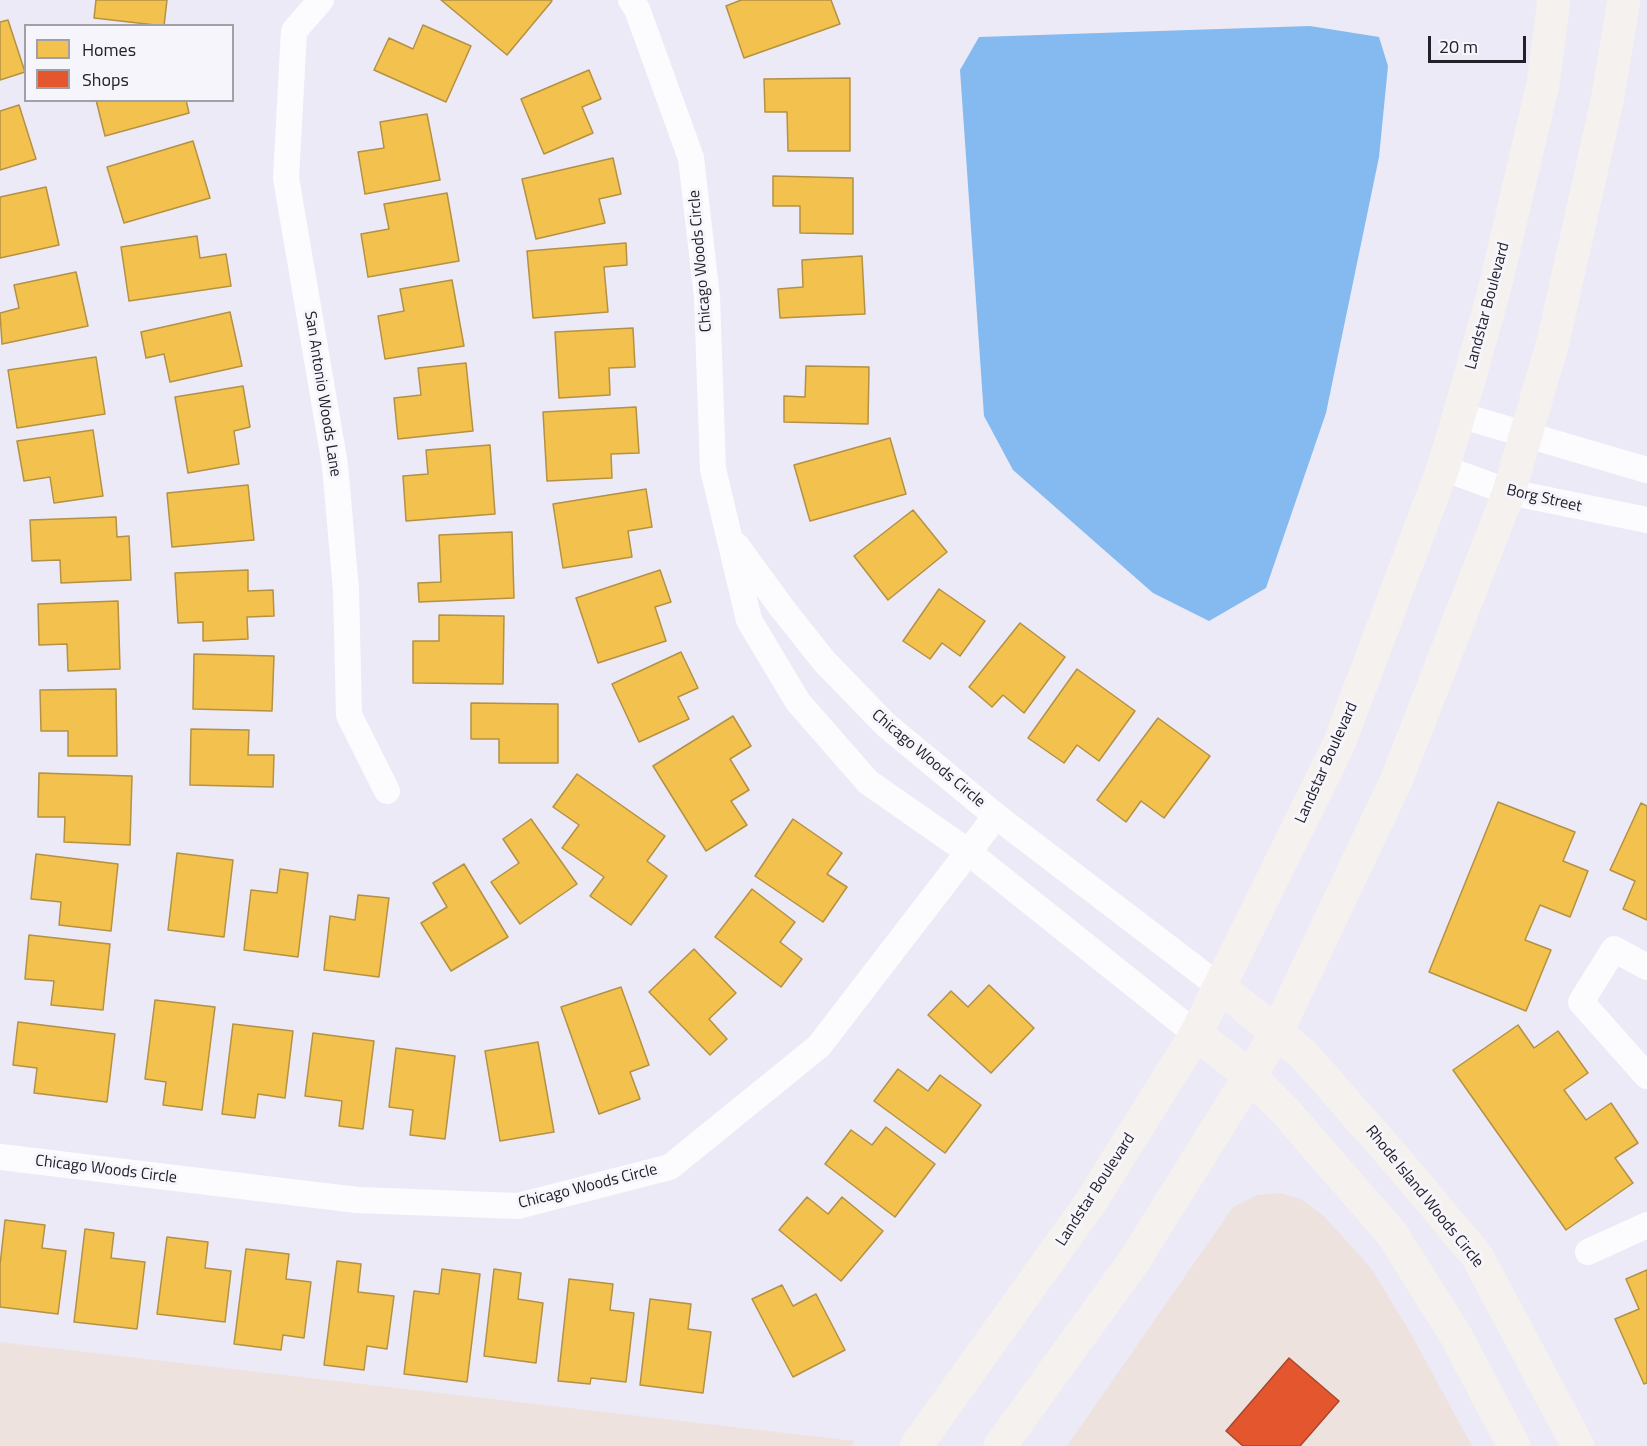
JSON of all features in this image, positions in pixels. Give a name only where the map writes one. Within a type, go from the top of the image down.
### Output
[{"type":"street","name":"San Antonio Woods Lane","points":[[321,0],[294,30],[286,178],[335,465],[346,590],[349,715],[387,791]]},
{"type":"street","name":"Chicago Woods Circle","points":[[631,0],[637,9],[691,158],[707,297],[713,469],[749,620],[798,702],[868,782],[967,851],[1196,1034]]},
{"type":"street","name":"Landstar Boulevard","points":[[916,1446],[1090,1203],[1196,1034],[1338,746],[1443,468],[1459,416],[1494,291],[1543,84],[1554,0]]},
{"type":"street","points":[[1000,1446],[1134,1261],[1276,1034],[1396,781],[1509,492],[1526,435],[1561,308],[1607,101],[1624,0]]},
{"type":"street","points":[[1459,416],[1647,470]]},
{"type":"street","name":"Borg Street","points":[[1443,468],[1509,492],[1647,520]]},
{"type":"street","name":"Chicago Woods Circle","points":[[727,533],[782,608],[832,669],[886,725],[996,816],[1220,987]]},
{"type":"street","name":"Chicago Woods Circle","points":[[0,1157],[357,1200],[518,1206],[670,1167],[819,1046],[996,816]]},
{"type":"street","points":[[1647,966],[1614,949],[1581,1002],[1647,1076]]},
{"type":"street","name":"Rhode Island Woods Circle","points":[[1220,987],[1303,1054],[1477,1256],[1578,1446]]},
{"type":"street","points":[[1196,1034],[1250,1076],[1285,1111],[1392,1233],[1455,1334],[1514,1446]]},
{"type":"street","points":[[1588,1252],[1647,1225]]},
{"type":"shaded area","points":[[1280,1193],[1301,1199],[1324,1216],[1371,1268],[1410,1332],[1472,1446],[1067,1446],[1233,1207],[1257,1195]]},
{"type":"shaded area","points":[[0,1342],[855,1441],[851,1446],[0,1446]]},
{"type":"water","points":[[1310,26],[1379,37],[1388,66],[1379,157],[1326,413],[1266,588],[1209,621],[1153,593],[1013,470],[984,416],[960,70],[979,37]]},
{"type":"building: Homes","points":[[96,0],[167,0],[164,24],[94,18]]},
{"type":"building: Homes","points":[[441,0],[551,0],[552,1],[507,55]]},
{"type":"building: Homes","points":[[741,0],[831,0],[840,24],[744,58],[726,6]]},
{"type":"building: Homes","points":[[8,20],[24,72],[0,80],[0,22]]},
{"type":"building: Homes","points":[[423,25],[471,46],[446,102],[374,70],[389,38],[413,49]]},
{"type":"building: Homes","points":[[589,70],[601,99],[582,107],[593,133],[544,154],[521,99]]},
{"type":"building: Homes","points":[[850,78],[850,151],[788,151],[787,112],[765,112],[764,79]]},
{"type":"building: Homes","points":[[96,102],[186,102],[189,113],[105,136]]},
{"type":"building: Homes","points":[[19,105],[36,159],[0,170],[0,111]]},
{"type":"building: Homes","points":[[427,114],[440,180],[365,194],[358,152],[384,148],[380,122]]},
{"type":"building: Homes","points":[[193,141],[210,198],[124,223],[107,167]]},
{"type":"building: Homes","points":[[613,158],[621,194],[599,199],[605,223],[536,239],[522,179]]},
{"type":"building: Homes","points":[[773,176],[853,178],[853,234],[800,233],[800,206],[773,206]]},
{"type":"building: Homes","points":[[46,187],[59,245],[0,258],[0,197]]},
{"type":"building: Homes","points":[[447,193],[459,261],[368,277],[361,234],[389,229],[384,204]]},
{"type":"building: Homes","points":[[197,236],[200,258],[226,254],[231,286],[129,301],[121,247]]},
{"type":"building: Homes","points":[[626,243],[627,265],[604,267],[608,312],[533,318],[527,251]]},
{"type":"building: Homes","points":[[862,256],[865,314],[780,318],[778,289],[803,287],[802,260]]},
{"type":"building: Homes","points":[[76,272],[88,326],[2,344],[0,313],[19,308],[14,285]]},
{"type":"building: Homes","points":[[452,280],[464,346],[385,359],[378,316],[404,311],[400,289]]},
{"type":"building: Homes","points":[[230,312],[242,366],[170,382],[164,354],[146,358],[141,332]]},
{"type":"building: Homes","points":[[633,328],[635,367],[609,368],[610,395],[559,398],[555,332]]},
{"type":"building: Homes","points":[[96,357],[105,414],[17,428],[8,370]]},
{"type":"building: Homes","points":[[466,363],[473,431],[398,439],[394,398],[421,395],[418,368]]},
{"type":"building: Homes","points":[[806,366],[869,367],[868,424],[784,422],[784,396],[805,397]]},
{"type":"building: Homes","points":[[243,386],[250,427],[234,431],[239,464],[188,473],[175,397]]},
{"type":"building: Homes","points":[[636,407],[639,453],[611,454],[612,478],[547,481],[543,412]]},
{"type":"building: Homes","points":[[93,430],[103,496],[54,503],[50,477],[24,481],[17,441]]},
{"type":"building: Homes","points":[[890,438],[906,494],[810,521],[794,465]]},
{"type":"building: Homes","points":[[490,445],[495,514],[406,521],[403,476],[428,474],[426,450]]},
{"type":"building: Homes","points":[[248,485],[254,540],[172,547],[167,493]]},
{"type":"building: Homes","points":[[646,489],[652,527],[628,531],[632,557],[563,568],[553,504]]},
{"type":"building: Homes","points":[[913,510],[947,552],[888,600],[854,556]]},
{"type":"building: Homes","points":[[116,517],[117,537],[129,536],[131,580],[61,583],[60,560],[32,561],[30,520]]},
{"type":"building: Homes","points":[[512,532],[514,598],[419,602],[418,583],[441,582],[439,535]]},
{"type":"building: Homes","points":[[248,570],[248,591],[273,590],[274,616],[247,617],[248,639],[203,641],[203,622],[178,623],[175,573]]},
{"type":"building: Homes","points":[[660,570],[671,602],[655,607],[666,641],[598,663],[576,598]]},
{"type":"building: Homes","points":[[939,589],[985,621],[960,656],[942,643],[930,659],[903,641]]},
{"type":"building: Homes","points":[[118,601],[120,669],[68,671],[67,644],[39,645],[38,604]]},
{"type":"building: Homes","points":[[439,615],[504,616],[503,684],[413,683],[413,641],[439,641]]},
{"type":"building: Homes","points":[[1020,623],[1065,657],[1024,713],[1003,695],[992,707],[969,687]]},
{"type":"building: Homes","points":[[681,652],[698,688],[678,697],[689,719],[639,742],[612,684]]},
{"type":"building: Homes","points":[[194,654],[274,656],[272,711],[193,709]]},
{"type":"building: Homes","points":[[1077,669],[1135,711],[1099,761],[1077,745],[1064,763],[1028,738]]},
{"type":"building: Homes","points":[[116,689],[117,756],[68,756],[68,731],[41,731],[40,690]]},
{"type":"building: Homes","points":[[471,703],[558,704],[558,763],[499,763],[499,739],[471,739]]},
{"type":"building: Homes","points":[[733,716],[751,746],[730,759],[749,790],[731,801],[747,825],[706,851],[653,766]]},
{"type":"building: Homes","points":[[1158,718],[1210,756],[1164,818],[1141,801],[1126,822],[1097,800]]},
{"type":"building: Homes","points":[[191,729],[249,730],[248,755],[274,755],[273,787],[190,785]]},
{"type":"building: Homes","points":[[39,773],[132,776],[130,845],[64,842],[65,817],[38,817]]},
{"type":"building: Homes","points":[[577,774],[665,836],[647,861],[667,876],[631,925],[590,896],[604,877],[562,848],[579,825],[553,807]]},
{"type":"building: Homes","points":[[1498,802],[1575,832],[1563,861],[1588,871],[1570,917],[1540,905],[1525,940],[1551,950],[1526,1011],[1429,972]]},
{"type":"building: Homes","points":[[1641,803],[1647,806],[1647,920],[1623,909],[1635,881],[1610,870]]},
{"type":"building: Homes","points":[[531,819],[577,884],[520,924],[491,882],[519,863],[503,839]]},
{"type":"building: Homes","points":[[793,819],[842,853],[827,874],[847,887],[823,922],[755,876]]},
{"type":"building: Homes","points":[[177,853],[233,860],[224,937],[168,930]]},
{"type":"building: Homes","points":[[36,854],[118,864],[111,931],[59,925],[61,902],[31,899]]},
{"type":"building: Homes","points":[[464,864],[508,937],[451,971],[421,923],[447,907],[433,883]]},
{"type":"building: Homes","points":[[280,869],[308,873],[298,957],[244,950],[251,890],[277,893]]},
{"type":"building: Homes","points":[[752,889],[795,922],[780,942],[802,959],[781,987],[715,937]]},
{"type":"building: Homes","points":[[358,895],[389,898],[379,977],[324,970],[330,916],[355,920]]},
{"type":"building: Homes","points":[[29,935],[110,944],[103,1010],[51,1005],[54,981],[25,979]]},
{"type":"building: Homes","points":[[694,949],[736,993],[709,1019],[727,1039],[710,1055],[649,992]]},
{"type":"building: Homes","points":[[989,985],[1034,1028],[991,1073],[928,1015],[951,991],[968,1007]]},
{"type":"building: Homes","points":[[621,987],[649,1065],[630,1072],[640,1099],[599,1114],[561,1007]]},
{"type":"building: Homes","points":[[155,1000],[215,1007],[202,1110],[163,1105],[166,1082],[145,1079]]},
{"type":"building: Homes","points":[[18,1022],[115,1034],[107,1102],[34,1093],[37,1068],[13,1065]]},
{"type":"building: Homes","points":[[233,1024],[293,1031],[285,1098],[258,1094],[255,1118],[222,1114]]},
{"type":"building: Homes","points":[[1518,1025],[1534,1048],[1558,1031],[1588,1073],[1564,1090],[1586,1120],[1611,1103],[1638,1143],[1615,1158],[1633,1183],[1566,1230],[1453,1070]]},
{"type":"building: Homes","points":[[313,1033],[374,1041],[363,1129],[339,1126],[342,1101],[305,1096]]},
{"type":"building: Homes","points":[[538,1042],[554,1132],[500,1141],[485,1051]]},
{"type":"building: Homes","points":[[396,1048],[455,1056],[445,1139],[410,1135],[413,1110],[389,1107]]},
{"type":"building: Homes","points":[[898,1069],[928,1091],[940,1075],[981,1105],[945,1153],[874,1101]]},
{"type":"building: Homes","points":[[886,1127],[935,1164],[895,1217],[825,1164],[851,1130],[872,1145]]},
{"type":"building: Homes","points":[[807,1197],[828,1214],[842,1197],[883,1231],[841,1281],[779,1230]]},
{"type":"building: Homes","points":[[5,1220],[45,1225],[42,1248],[66,1251],[58,1314],[0,1307],[0,1265]]},
{"type":"building: Homes","points":[[85,1229],[114,1233],[111,1258],[145,1262],[137,1329],[74,1322]]},
{"type":"building: Homes","points":[[167,1237],[208,1242],[205,1268],[231,1271],[225,1322],[157,1314]]},
{"type":"building: Homes","points":[[246,1249],[289,1254],[286,1279],[311,1282],[304,1338],[283,1335],[281,1350],[234,1344]]},
{"type":"building: Homes","points":[[337,1261],[361,1264],[358,1292],[394,1296],[387,1349],[367,1346],[364,1370],[324,1365]]},
{"type":"building: Homes","points":[[442,1269],[480,1274],[467,1382],[404,1374],[414,1291],[439,1294]]},
{"type":"building: Homes","points":[[494,1269],[521,1273],[518,1299],[543,1303],[536,1363],[484,1356]]},
{"type":"building: Homes","points":[[1647,1270],[1647,1383],[1644,1384],[1615,1319],[1639,1309],[1626,1279]]},
{"type":"building: Homes","points":[[569,1279],[613,1284],[610,1310],[634,1313],[626,1382],[591,1378],[590,1384],[558,1381]]},
{"type":"building: Homes","points":[[782,1285],[793,1306],[816,1294],[845,1350],[793,1377],[752,1299]]},
{"type":"building: Homes","points":[[650,1299],[691,1304],[688,1329],[711,1332],[703,1393],[640,1385]]},
{"type":"building: Shops","points":[[1289,1358],[1339,1401],[1300,1446],[1243,1446],[1226,1431]]}]
